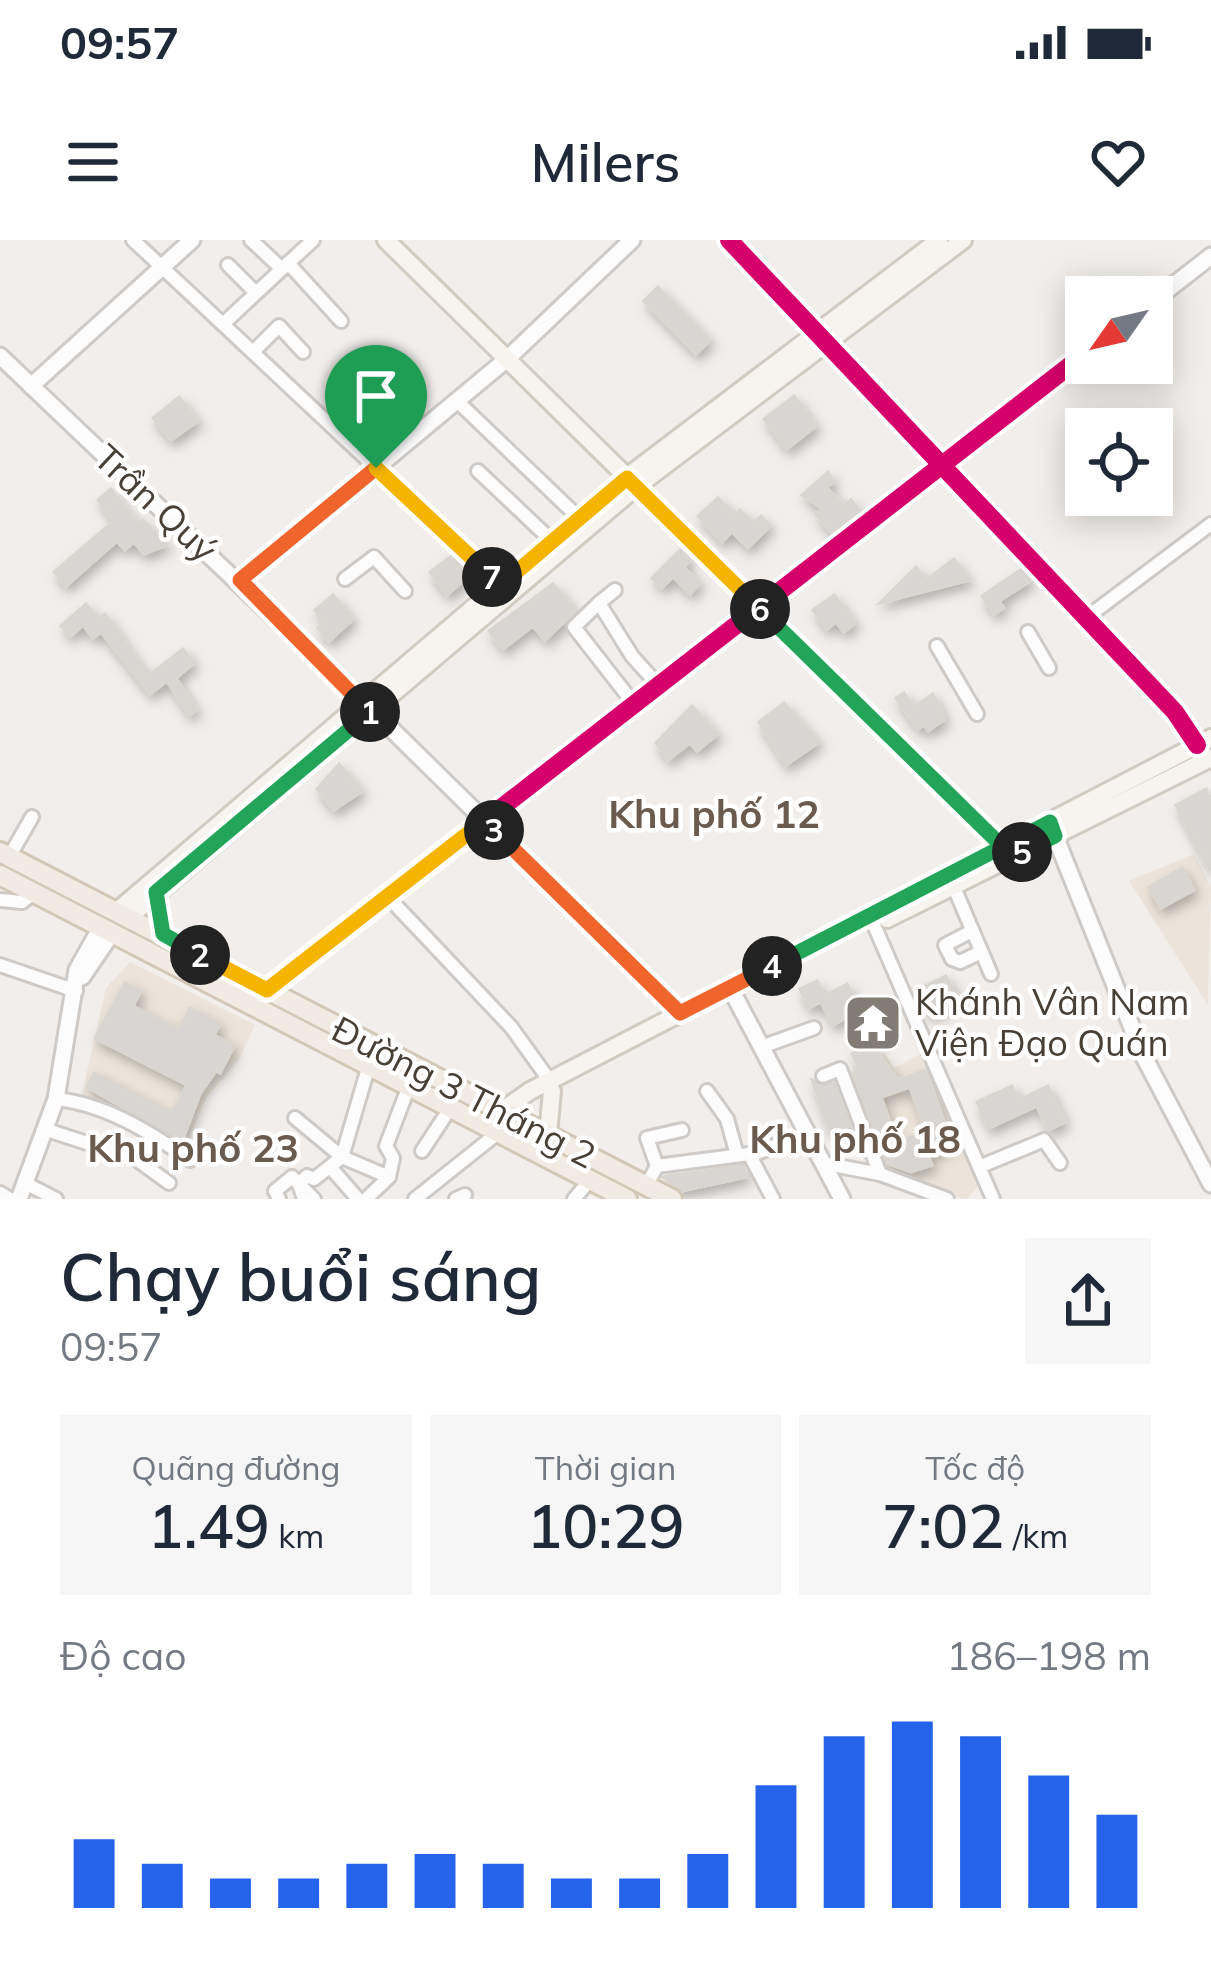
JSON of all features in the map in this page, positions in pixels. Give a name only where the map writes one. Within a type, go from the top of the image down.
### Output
[{"type":"main road","points":[[386,240],[1007,851]]},
{"type":"main road","points":[[106,930],[632,483],[822,339],[933,246],[963,240]]},
{"type":"main road","points":[[506,589],[579,518],[632,483]]},
{"type":"main road","points":[[128,912],[367,706]]},
{"type":"main road","points":[[500,1132],[510,1114],[551,1086],[1007,851],[1207,755]]},
{"type":"main road","points":[[732,992],[953,886],[1007,851]]},
{"type":"main road","name":"Đường 3 Tháng 2","points":[[3,861],[128,912],[369,1065],[627,1199]]},
{"type":"main road","name":"Đường 3 Tháng 2","points":[[3,861],[35,892],[106,930],[510,1114],[672,1199]]},
{"type":"main road","points":[[156,892],[163,934]]},
{"type":"main road","points":[[548,1134],[551,1086]]},
{"type":"street","points":[[133,240],[506,589]]},
{"type":"street","points":[[31,386],[192,240]]},
{"type":"street","points":[[251,240],[341,321]]},
{"type":"street","points":[[240,580],[507,359],[632,240]]},
{"type":"street","points":[[729,240],[1180,718],[1207,755]]},
{"type":"street","points":[[223,324],[311,241]]},
{"type":"street","points":[[1173,286],[1211,256]]},
{"type":"street","points":[[228,265],[256,293]]},
{"type":"street","points":[[253,352],[279,326],[303,352]]},
{"type":"street","name":"Trần Quý","points":[[0,356],[240,580],[684,1017]]},
{"type":"street","points":[[262,999],[387,896],[1065,369]]},
{"type":"street","points":[[457,401],[579,518]]},
{"type":"street","points":[[478,471],[552,541]]},
{"type":"street","points":[[1086,618],[1211,524]]},
{"type":"street","points":[[345,579],[374,556],[405,591]]},
{"type":"street","points":[[615,590],[574,627],[634,704]]},
{"type":"street","points":[[599,603],[632,656],[658,685]]},
{"type":"street","points":[[1028,632],[1049,668]]},
{"type":"street","points":[[937,646],[977,714]]},
{"type":"street","points":[[3,861],[32,817]]},
{"type":"street","points":[[1052,829],[1143,1055],[1211,1184]]},
{"type":"street","points":[[953,886],[991,974]]},
{"type":"street","points":[[0,900],[22,902],[35,892]]},
{"type":"street","points":[[387,896],[511,1027],[551,1086]]},
{"type":"street","points":[[874,925],[993,1199]]},
{"type":"street","points":[[19,1194],[56,1099],[82,952],[106,930]]},
{"type":"street","points":[[972,931],[945,944],[952,959],[960,962],[981,952]]},
{"type":"street","points":[[0,965],[76,991]]},
{"type":"street","points":[[732,992],[842,1199]]},
{"type":"street","points":[[761,1047],[814,1028]]},
{"type":"street","points":[[298,1184],[332,1163],[369,1065]]},
{"type":"street","points":[[823,1076],[839,1069],[880,1174]]},
{"type":"street","points":[[296,1118],[362,1199],[389,1177],[393,1158],[386,1146],[409,1086]]},
{"type":"street","points":[[707,1091],[773,1199]]},
{"type":"street","points":[[56,1099],[82,1101],[152,1134],[190,1160]]},
{"type":"street","points":[[422,1150],[451,1107]]},
{"type":"street","points":[[47,1130],[136,1159],[169,1183]]},
{"type":"street","points":[[646,1186],[657,1166],[647,1138],[682,1130]]},
{"type":"street","points":[[415,1199],[435,1192],[500,1132]]},
{"type":"street","points":[[657,1166],[743,1154],[807,1133]]},
{"type":"street","points":[[979,1167],[1044,1140],[1060,1163]]},
{"type":"street","points":[[332,1163],[389,1177]]},
{"type":"street","points":[[822,1163],[880,1174],[929,1197],[947,1199]]},
{"type":"street","points":[[279,1199],[275,1191],[292,1177],[314,1199]]},
{"type":"street","points":[[574,1199],[590,1180]]},
{"type":"street","points":[[298,1184],[304,1199]]},
{"type":"street","points":[[0,1193],[56,1199]]},
{"type":"shaded area","points":[[1194,854],[1211,887],[1208,1005],[1129,881]]},
{"type":"shaded area","points":[[130,962],[255,1025],[239,1059],[206,1098],[185,1148],[82,1094],[106,988]]},
{"type":"shaded area","points":[[930,1049],[980,1183],[967,1199],[922,1191],[882,1170],[845,1075],[885,1053],[894,1068]]},
{"type":"building","points":[[658,287],[710,340],[696,354],[644,301]]},
{"type":"building","points":[[794,396],[816,426],[787,449],[764,419]]},
{"type":"building","points":[[179,397],[198,421],[171,440],[153,418]]},
{"type":"building","points":[[828,472],[834,482],[826,487],[844,506],[851,500],[860,511],[832,533],[816,515],[823,509],[802,495]]},
{"type":"building","points":[[111,489],[139,525],[143,520],[167,545],[144,554],[134,542],[125,550],[117,541],[66,586],[54,572],[114,521],[98,500]]},
{"type":"building","points":[[718,498],[735,515],[740,510],[753,524],[761,516],[770,526],[748,548],[732,532],[722,542],[698,516]]},
{"type":"building","points":[[680,550],[690,560],[684,567],[700,583],[690,594],[673,577],[662,588],[652,578]]},
{"type":"building","points":[[453,555],[470,575],[447,595],[430,572]]},
{"type":"building","points":[[954,559],[969,580],[880,603],[916,567],[926,580]]},
{"type":"building","points":[[1022,569],[1030,581],[999,601],[1004,608],[994,614],[982,596]]},
{"type":"building","points":[[553,584],[576,611],[545,640],[533,626],[503,649],[489,631]]},
{"type":"building","points":[[333,595],[353,619],[329,641],[318,628],[325,623],[315,610]]},
{"type":"building","points":[[834,595],[855,623],[844,632],[836,622],[827,629],[813,610]]},
{"type":"building","points":[[86,604],[98,619],[105,614],[148,676],[183,649],[194,663],[176,678],[197,710],[189,715],[167,681],[150,694],[101,632],[93,638],[83,625],[71,636],[61,626]]},
{"type":"building","points":[[904,693],[914,707],[933,694],[945,719],[928,731],[924,725],[918,729],[896,698]]},
{"type":"building","points":[[784,703],[819,742],[786,765],[759,722]]},
{"type":"building","points":[[692,706],[718,734],[697,751],[690,743],[668,760],[656,743]]},
{"type":"building","points":[[339,764],[362,791],[334,810],[317,789]]},
{"type":"building","points":[[1206,789],[1211,799],[1211,871],[1176,805]]},
{"type":"building","points":[[1182,868],[1194,890],[1161,908],[1149,887]]},
{"type":"building","points":[[946,976],[959,1001],[930,1015],[917,990]]},
{"type":"building","points":[[817,981],[824,996],[847,984],[860,1010],[833,1025],[821,1002],[809,1008],[800,989]]},
{"type":"building","points":[[125,983],[141,991],[133,1006],[179,1030],[190,1008],[220,1024],[214,1035],[234,1046],[220,1073],[216,1071],[200,1094],[182,1141],[87,1087],[94,1073],[172,1113],[187,1085],[95,1038]]},
{"type":"building","points":[[871,1044],[898,1080],[926,1070],[952,1144],[928,1155],[932,1165],[911,1172],[887,1163],[853,1074],[860,1070],[852,1054]],"holes":[[[910,1087],[926,1132],[897,1142],[881,1097]]]},
{"type":"building","points":[[812,1080],[823,1086],[834,1083],[850,1126],[829,1129]]},
{"type":"building","points":[[1012,1086],[1019,1100],[1048,1086],[1065,1122],[1048,1130],[1037,1106],[989,1128],[977,1102]]},
{"type":"building","points":[[743,1165],[746,1177],[682,1191],[663,1177]]},
{"type":"cycle path","points":[[729,240],[1175,712],[1197,745]]},
{"type":"cycle path","points":[[267,990],[1065,369]]},
{"type":"place","name":"Khánh Vân Nam Viện Đạo Quán","points":[[873,1023]]},
{"type":"district","name":"Khu phố 12","points":[[714,814]]},
{"type":"district","name":"Khu phố 18","points":[[855,1139]]},
{"type":"district","name":"Khu phố 23","points":[[193,1148]]},
{"type":"route","points":[[376,468],[240,580],[372,710],[156,892],[163,934],[267,990],[484,821],[680,1013],[778,962],[804,949],[964,866],[1003,846],[1019,838],[1050,822],[1055,836],[1012,856],[1003,846],[993,836],[627,478],[501,585],[376,468]]}]
